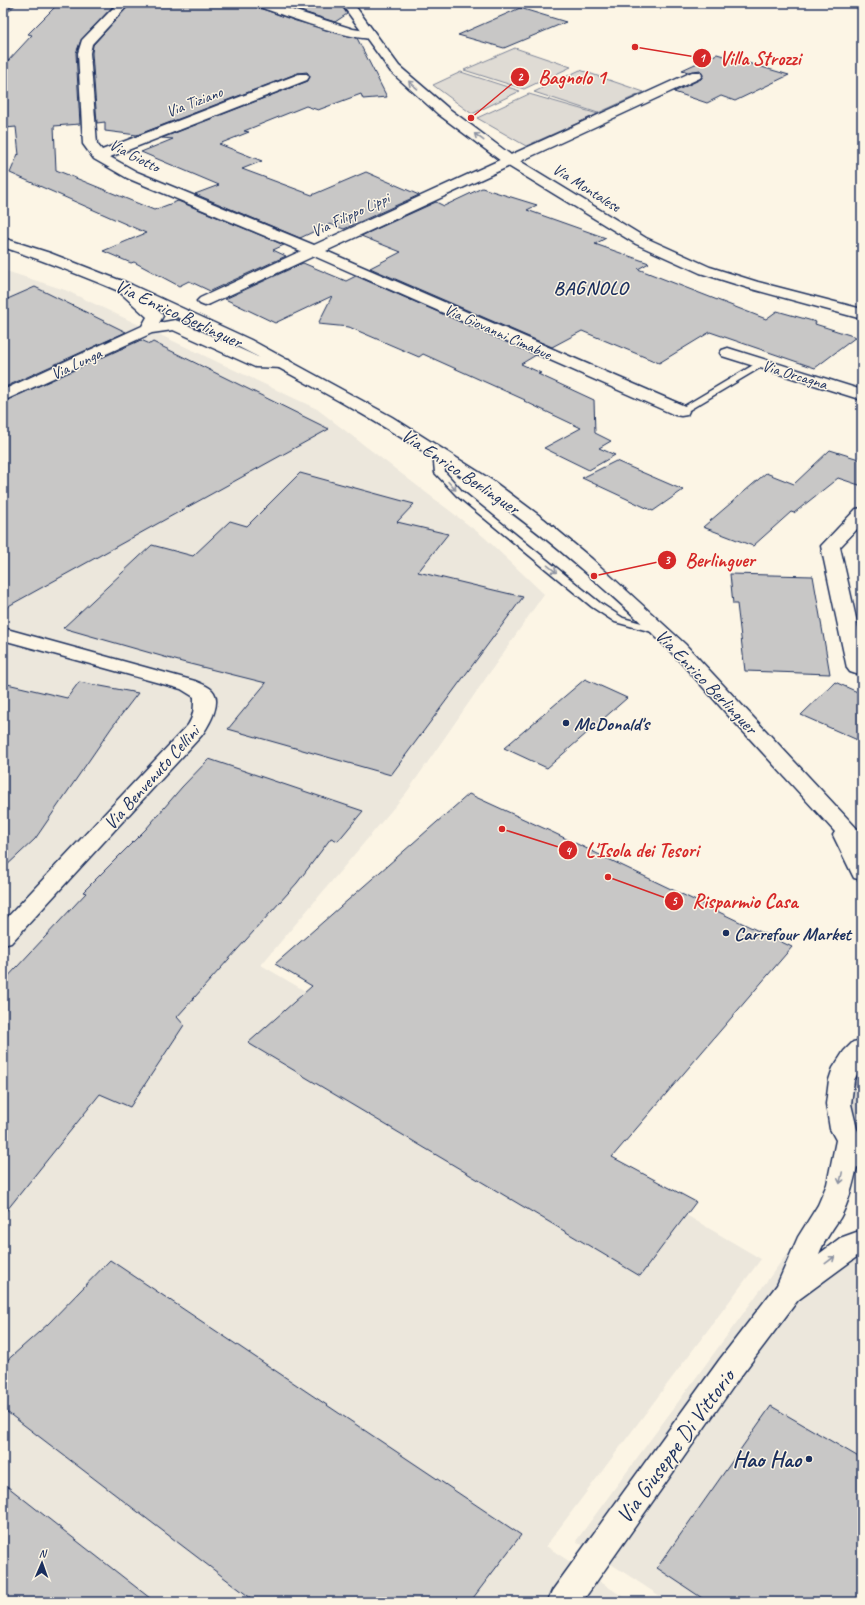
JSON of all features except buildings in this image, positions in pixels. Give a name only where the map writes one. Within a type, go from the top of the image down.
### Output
[{"type":"street","name":"Via Giotto","points":[[124,3],[86,43],[84,53],[90,144],[99,156],[132,174],[314,251]]},
{"type":"street","points":[[258,3],[351,32],[368,35]]},
{"type":"street","name":"Via Montalese","points":[[347,3],[368,35],[395,69],[443,111],[510,161],[641,242],[712,272],[753,285],[862,314]]},
{"type":"street","name":"Via Filippo Lippi","points":[[205,301],[696,75]]},
{"type":"street","name":"Via Tiziano","points":[[99,156],[302,77]]},
{"type":"street","name":"Via Enrico Berlinguer","points":[[3,242],[62,262],[120,285],[205,323],[283,362],[381,417],[438,452],[488,486],[552,535],[612,586],[660,631],[862,848]]},
{"type":"street","name":"Via Giovanni Cimabue","points":[[314,251],[681,411]]},
{"type":"street","points":[[120,285],[155,316],[148,329]]},
{"type":"street","name":"Via Lunga","points":[[3,396],[148,329],[175,325],[255,362],[283,362]]},
{"type":"street","name":"Via Orcagna","points":[[728,353],[862,395]]},
{"type":"street","points":[[862,513],[830,546],[857,668],[862,670]]},
{"type":"street","name":"Via Benvenuto Cellini","points":[[3,634],[188,685],[204,694],[205,716],[195,730],[3,937]]},
{"type":"street","points":[[836,820],[862,872]]},
{"type":"street","points":[[788,1292],[812,1237],[830,1210],[855,1149],[839,1112],[838,1094],[842,1077],[855,1055],[862,1049]]},
{"type":"street","points":[[788,1292],[850,1246],[862,1241]]},
{"type":"street","name":"Via Giuseppe Di Vittorio","points":[[563,1602],[730,1368],[788,1292]]},
{"type":"lane","points":[[681,411],[760,364]]},
{"type":"shaded area","points":[[515,48],[571,67],[524,89],[464,70]]},
{"type":"shaded area","points":[[580,70],[644,92],[598,113],[534,92]]},
{"type":"shaded area","points":[[461,72],[520,91],[472,114],[433,85]]},
{"type":"shaded area","points":[[529,94],[598,114],[526,146],[477,118]]},
{"type":"shaded area","points":[[3,270],[65,290],[317,409],[484,537],[544,594],[407,792],[261,965],[761,1259],[546,1546],[631,1602],[3,1602]]},
{"type":"shaded area","points":[[862,1068],[862,1139],[854,1121],[852,1104],[855,1086]]},
{"type":"shaded area","points":[[862,1240],[862,1602],[669,1602],[576,1541],[786,1255]]},
{"type":"waterway","points":[[3,16],[16,3]]},
{"type":"place","name":"Villa Strozzi","points":[[635,47]]},
{"type":"place","name":"Bagnolo 1","points":[[471,118]]},
{"type":"place","name":"Berlinguer","points":[[594,576]]},
{"type":"place","name":"McDonald's","points":[[566,723]]},
{"type":"place","name":"L'Isola dei Tesori","points":[[502,829]]},
{"type":"place","name":"Risparmio Casa","points":[[608,877]]},
{"type":"place","name":"Carrefour Market","points":[[726,933]]},
{"type":"place","name":"Hao Hao","points":[[809,1459]]},
{"type":"district","name":"BAGNOLO","points":[[591,287]]}]
